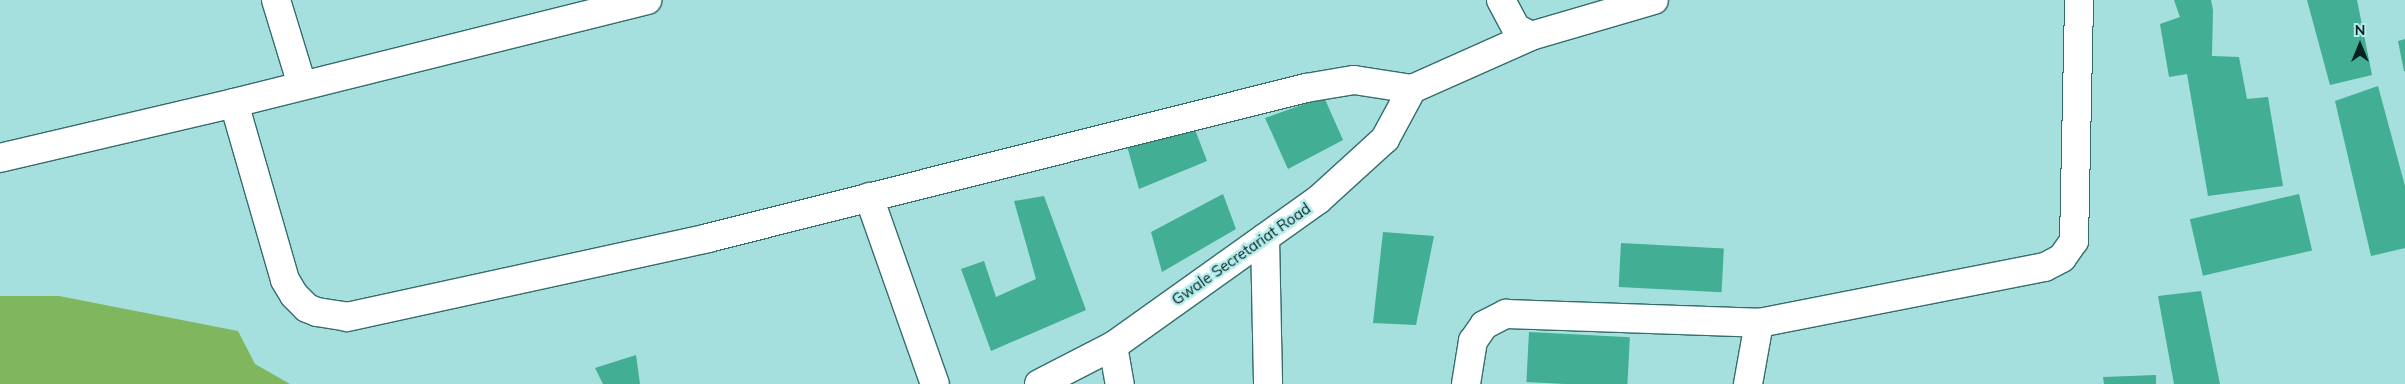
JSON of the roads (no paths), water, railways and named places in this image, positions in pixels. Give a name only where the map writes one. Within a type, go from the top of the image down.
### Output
[{"type":"street","points":[[276,0],[302,85]]},
{"type":"street","points":[[0,158],[234,103],[647,0]]},
{"type":"street","points":[[1501,0],[1516,28],[1531,36]]},
{"type":"street","points":[[234,103],[285,280],[294,295],[307,308],[347,317],[510,283],[708,238],[1306,88],[1354,80],[1412,89],[1531,36],[1652,0]]},
{"type":"street","points":[[1466,384],[1473,342],[1484,325],[1506,314],[1759,323],[2046,267],[2062,258],[2074,241],[2079,0]]},
{"type":"street","name":"Gwale Secretariat Road","points":[[1039,384],[1113,346],[1318,200],[1385,139],[1412,89]]},
{"type":"street","points":[[869,197],[935,384]]},
{"type":"street","points":[[1266,238],[1268,384]]},
{"type":"street","points":[[1748,384],[1759,323]]},
{"type":"street","points":[[1113,346],[1120,384]]}]
